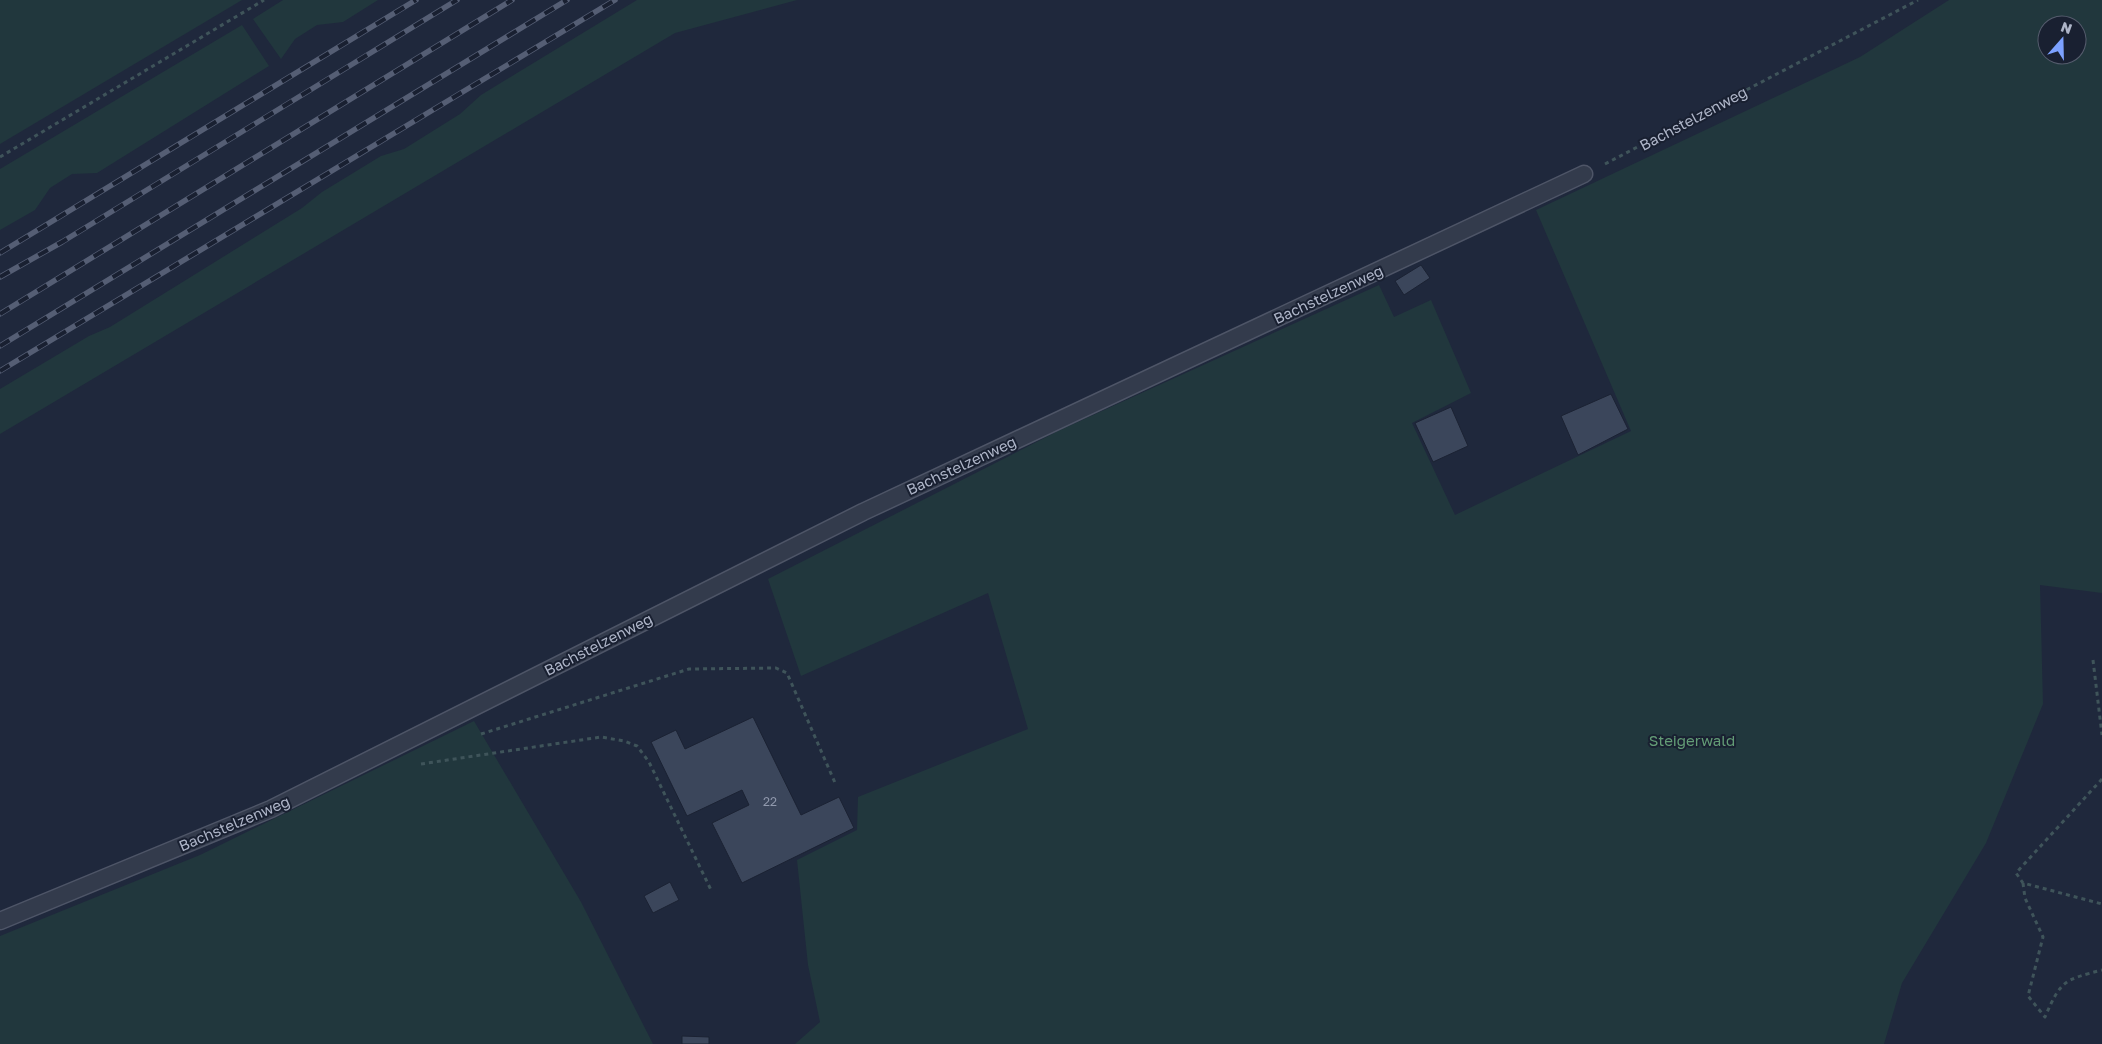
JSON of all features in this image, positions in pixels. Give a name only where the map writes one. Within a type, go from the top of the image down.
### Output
[{"type":"lane","name":"Bachstelzenweg","points":[[0,921],[271,809],[863,512],[1584,174]]},
{"type":"path","points":[[0,157],[264,0]]},
{"type":"path","name":"Bachstelzenweg","points":[[1584,174],[1918,0]]},
{"type":"path","points":[[2094,660],[2102,735]]},
{"type":"path","points":[[471,736],[688,669],[776,668],[786,673],[836,785]]},
{"type":"path","points":[[415,764],[601,737],[624,741],[636,746],[649,762],[712,892]]},
{"type":"path","points":[[2102,779],[2016,874],[2023,883],[2025,898],[2043,937],[2028,996],[2045,1017],[2055,993],[2070,979],[2102,970]]},
{"type":"path","points":[[2023,883],[2102,904]]},
{"type":"green space","points":[[0,0],[242,0],[0,144]]},
{"type":"green space","points":[[283,0],[378,0],[343,22],[317,25],[295,39],[281,59],[253,19]]},
{"type":"green space","points":[[637,0],[797,0],[675,33],[0,434],[0,389],[89,336],[110,327],[302,208],[322,192],[381,156],[404,149],[460,114],[481,95]]},
{"type":"green space","name":"Steigerwald","points":[[1949,0],[2102,0],[2102,593],[2040,585],[2043,704],[1986,843],[1902,983],[1884,1044],[795,1044],[820,1022],[808,965],[797,860],[857,830],[858,797],[1028,729],[988,593],[801,676],[768,579],[1058,431],[1379,285],[1394,317],[1431,300],[1471,393],[1412,423],[1455,515],[1631,431],[1536,210],[1860,57]]},
{"type":"green space","points":[[242,25],[269,66],[97,173],[72,174],[50,188],[35,210],[0,230],[0,169]]},
{"type":"green space","points":[[474,721],[581,902],[653,1044],[0,1044],[0,936],[200,855]]},
{"type":"building","points":[[1421,265],[1430,278],[1404,295],[1395,281]]},
{"type":"building","points":[[1611,394],[1628,429],[1578,455],[1561,416]]},
{"type":"building","points":[[1451,407],[1468,446],[1433,462],[1415,423]]},
{"type":"building","points":[[753,717],[801,815],[839,797],[854,828],[742,883],[712,823],[749,805],[742,790],[687,816],[651,742],[676,730],[685,749]]},
{"type":"building","points":[[670,882],[679,900],[653,913],[644,896]]},
{"type":"building","points":[[682,1036],[709,1037],[709,1044],[682,1044]]},
{"type":"railway","points":[[0,253],[416,0]]},
{"type":"railway","points":[[0,277],[62,242],[457,0]]},
{"type":"railway","points":[[0,314],[512,0]]},
{"type":"railway","points":[[0,346],[567,0]]},
{"type":"railway","points":[[0,371],[615,0]]}]
